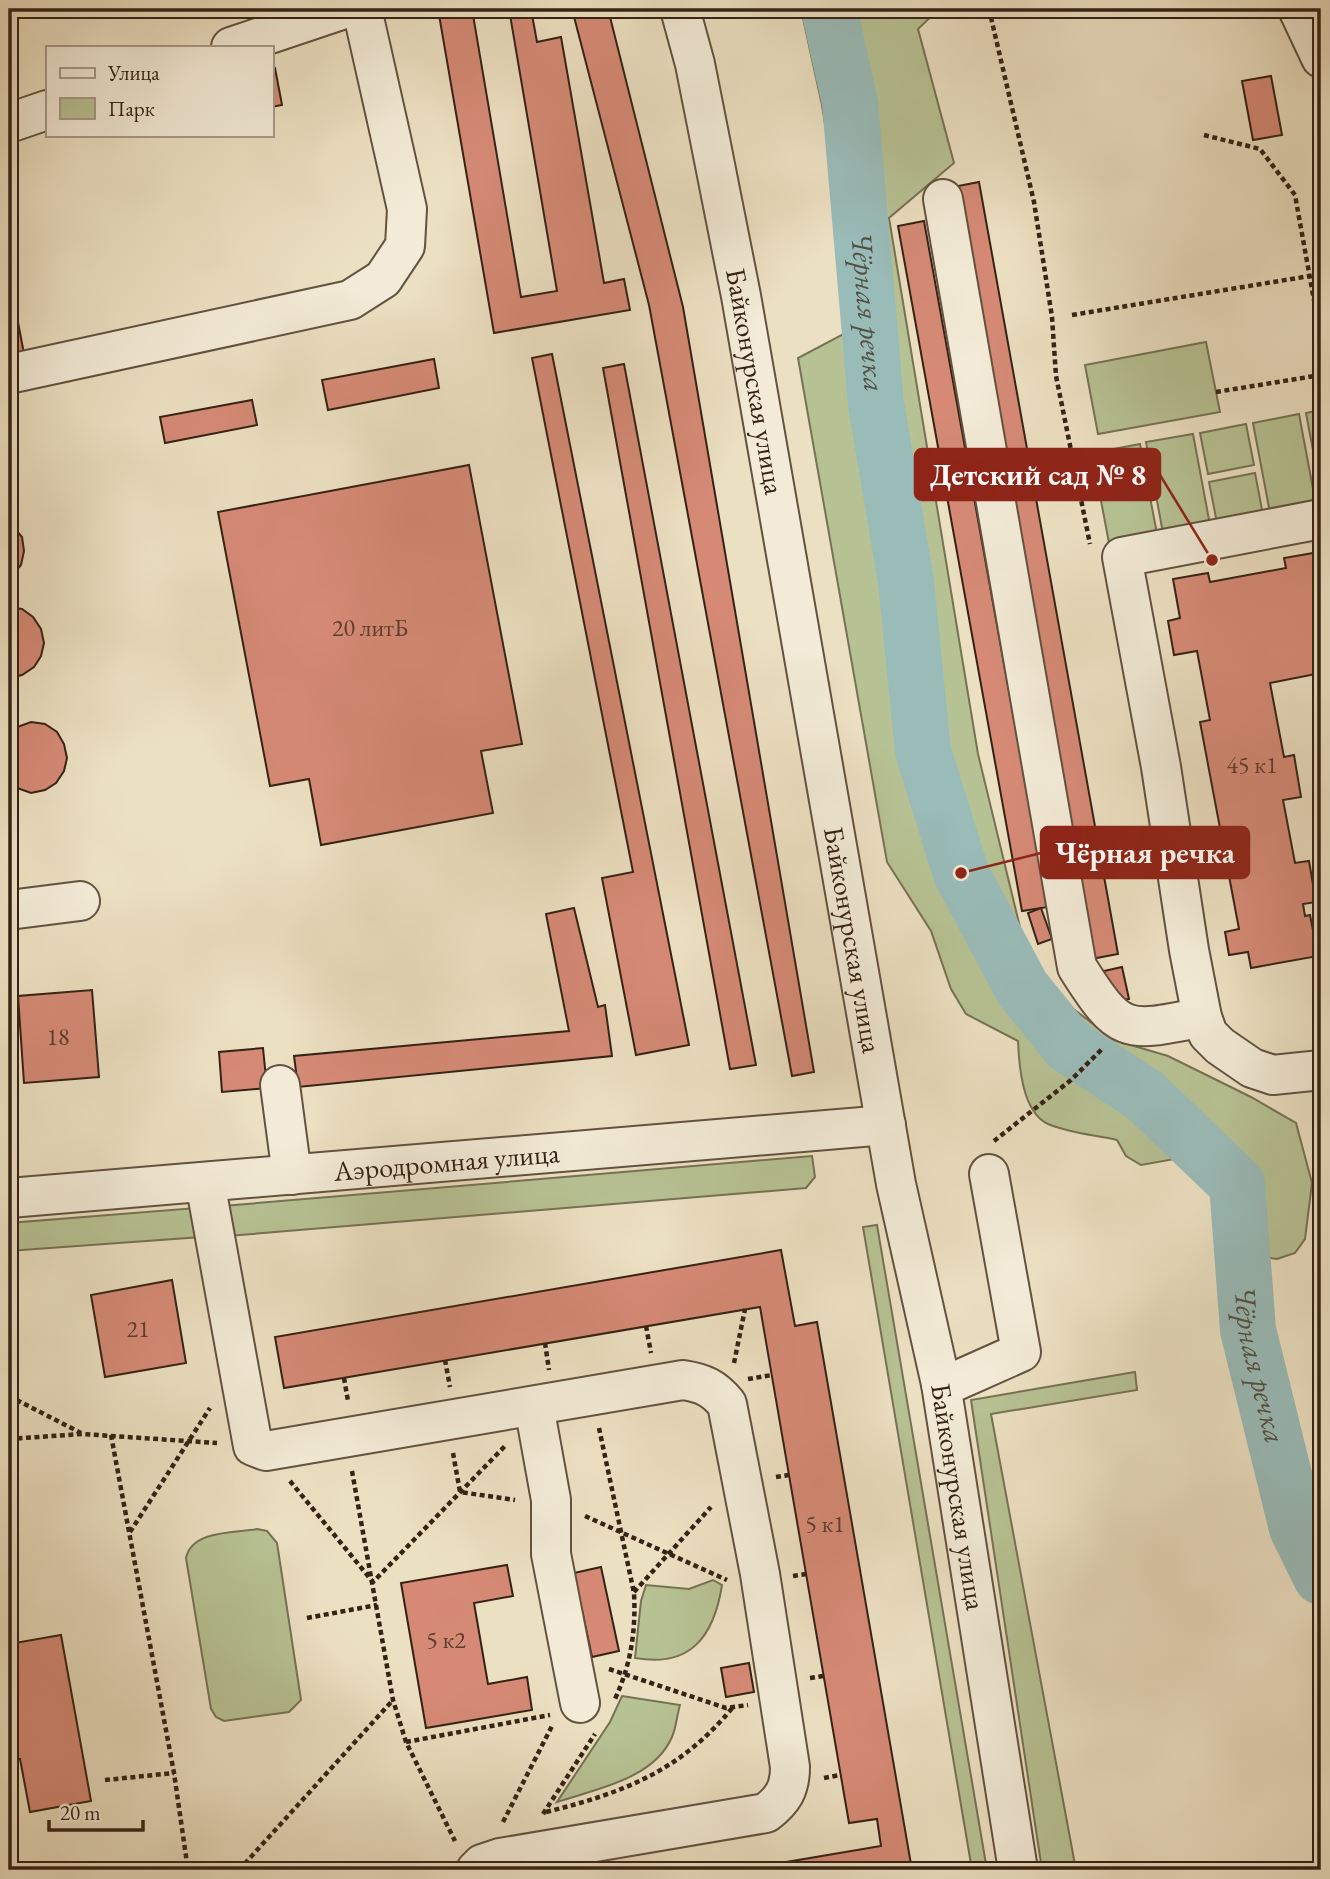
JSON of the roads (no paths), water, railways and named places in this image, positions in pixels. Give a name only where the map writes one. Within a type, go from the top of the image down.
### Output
[{"type":"street","points":[[233,46],[344,9]]},
{"type":"street","points":[[9,374],[350,300],[383,279],[405,246],[407,209],[362,9]]},
{"type":"street","name":"Байконурская улица","points":[[680,9],[695,64],[741,296],[886,1125],[942,1384],[1018,1870]]},
{"type":"street","points":[[1298,9],[1321,58]]},
{"type":"street","points":[[9,123],[46,110]]},
{"type":"street","points":[[943,199],[1077,967],[1104,1009],[1129,1027],[1157,1026],[1202,1017]]},
{"type":"street","points":[[1321,519],[1122,557],[1161,767],[1202,1017],[1208,1034],[1220,1046],[1252,1068],[1273,1075],[1321,1070]]},
{"type":"street","points":[[9,910],[80,901]]},
{"type":"street","points":[[280,1085],[292,1175]]},
{"type":"street","name":"Аэродромная улица","points":[[9,1198],[886,1125]]},
{"type":"street","points":[[942,1384],[956,1381],[1021,1352],[989,1159]]},
{"type":"street","points":[[205,1182],[238,1363],[259,1448],[346,1437],[684,1380],[702,1383],[718,1392],[727,1404],[760,1574],[780,1699],[790,1784],[780,1801],[766,1813],[472,1860]]},
{"type":"street","points":[[534,1406],[551,1500],[551,1554],[580,1703]]},
{"type":"waterway","name":"Чёрная речка","points":[[829,9],[850,103],[876,404],[906,582],[923,751],[961,873],[1022,988],[1069,1046],[1144,1095],[1237,1184],[1248,1330],[1297,1528],[1321,1577]]},
{"type":"place","name":"Детский сад № 8","points":[[1212,560]]},
{"type":"place","name":"Чёрная речка","points":[[961,873]]}]
